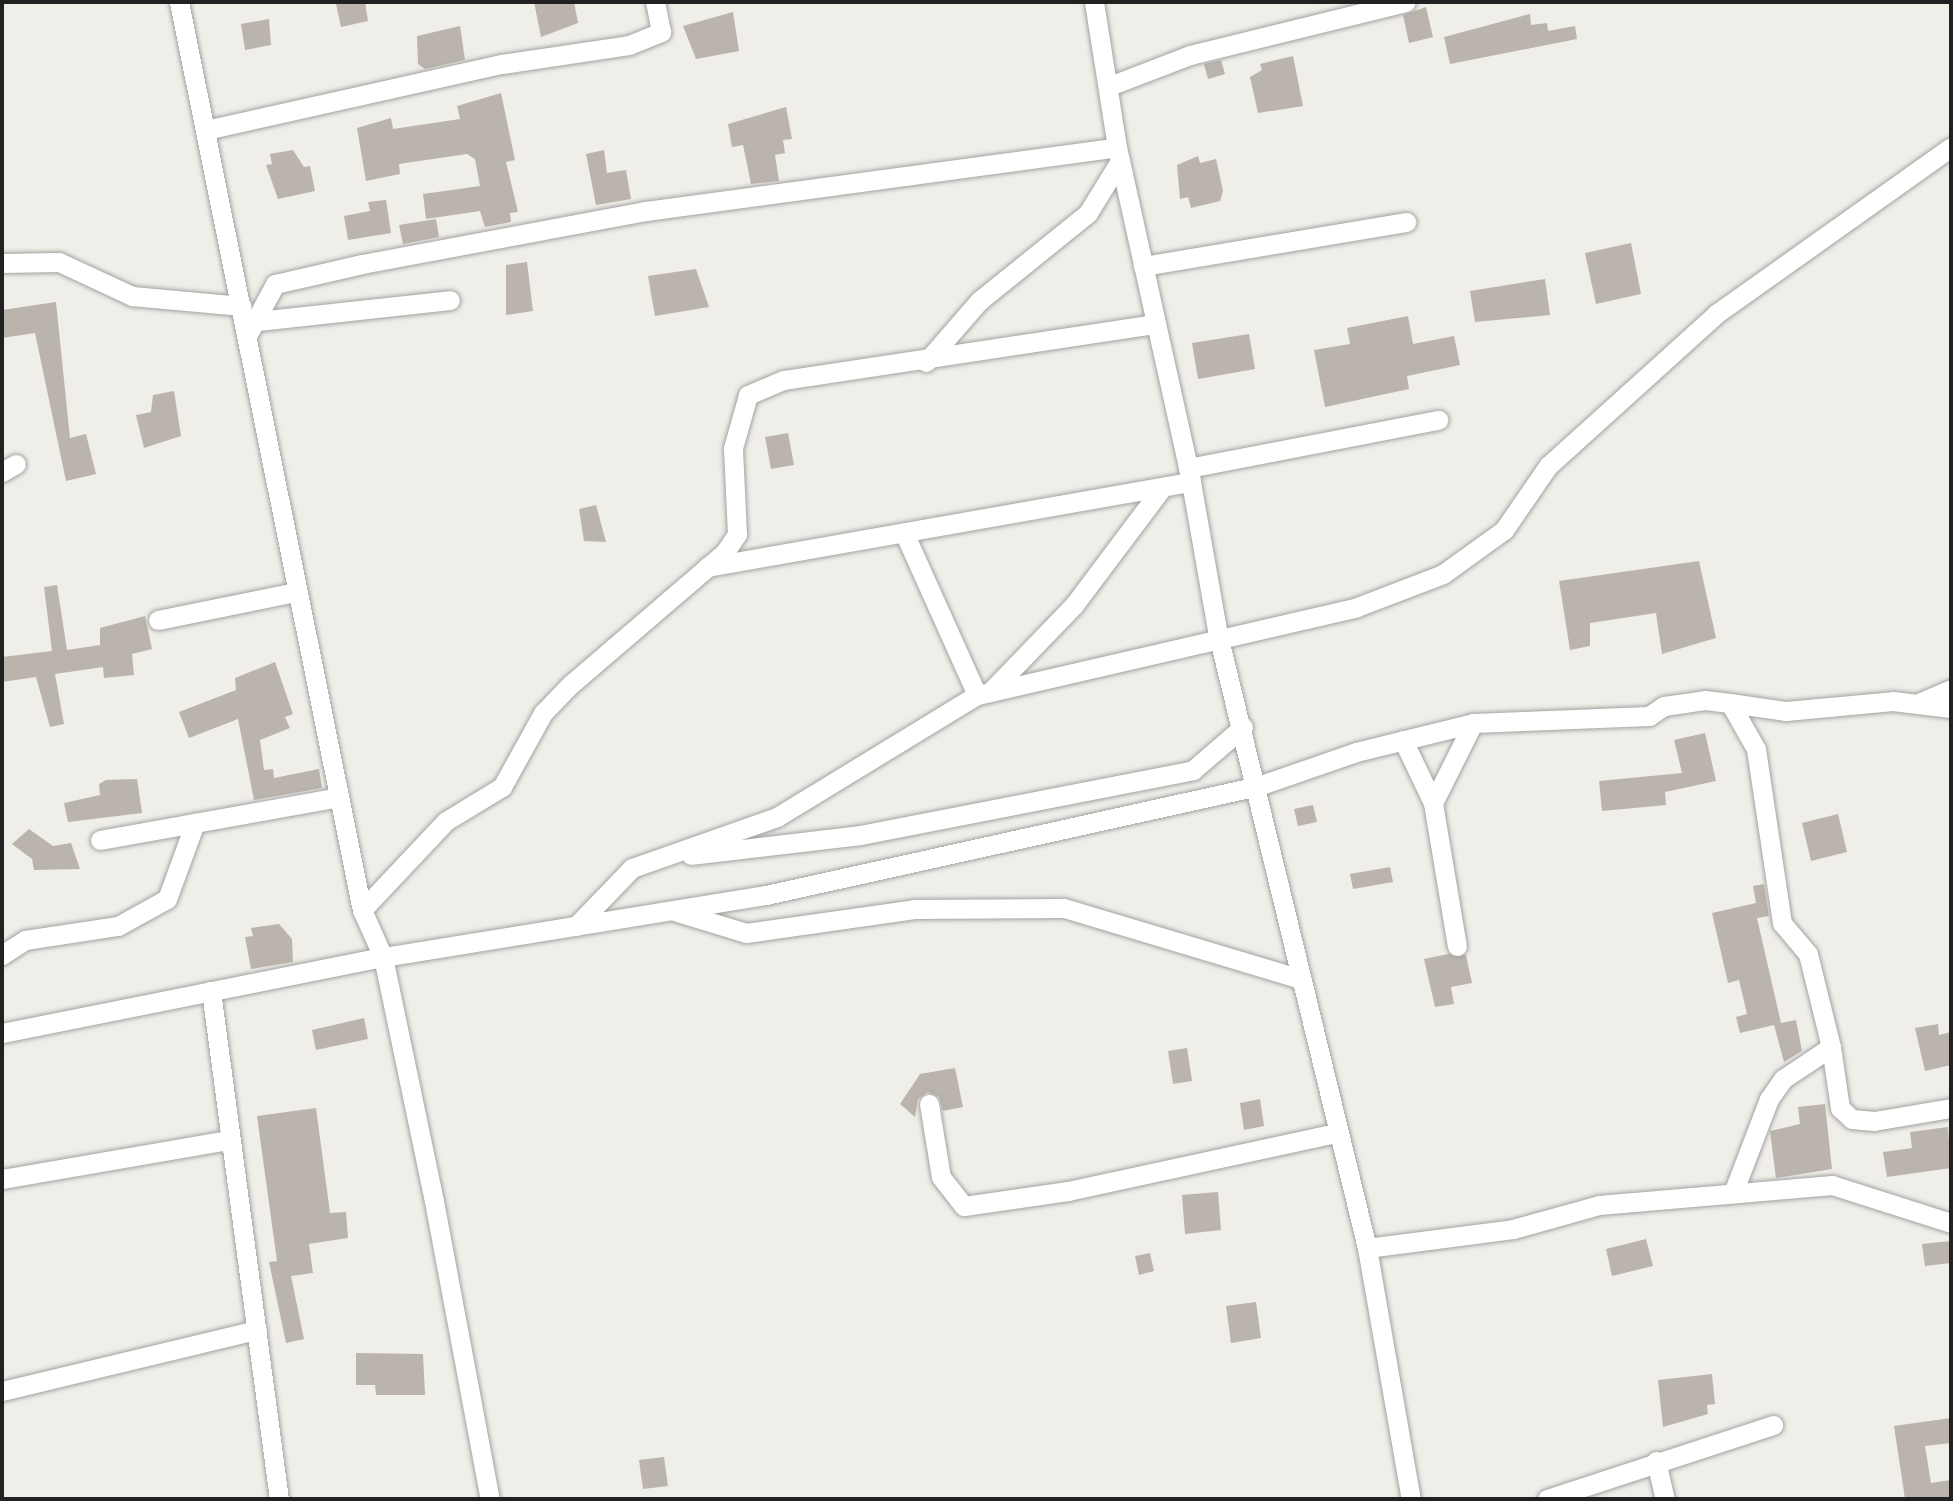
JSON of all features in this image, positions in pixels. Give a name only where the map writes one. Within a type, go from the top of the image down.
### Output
[{"type":"street","points":[[179,2],[242,306],[253,327],[296,592],[362,911],[383,957],[490,1499]]},
{"type":"street","points":[[206,130],[502,64],[629,45],[660,32],[656,2]]},
{"type":"street","points":[[1094,2],[1112,85],[1118,154],[1190,475],[1218,635],[1258,786],[1336,1133],[1367,1248],[1411,1499]]},
{"type":"street","points":[[1112,85],[1190,55],[1406,2]]},
{"type":"street","points":[[983,694],[1218,635],[1357,607],[1443,574],[1504,530],[1548,466],[1716,314],[1951,146]]},
{"type":"street","points":[[253,327],[275,284],[362,264],[646,211],[1118,154]]},
{"type":"street","points":[[926,362],[979,301],[1088,214],[1118,154]]},
{"type":"street","points":[[1143,266],[1406,222]]},
{"type":"street","points":[[2,263],[47,260],[132,296],[242,306]]},
{"type":"street","points":[[253,327],[450,300]]},
{"type":"street","points":[[362,911],[446,821],[502,787],[543,713],[570,685],[706,567],[737,534],[733,448],[748,395],[784,380],[926,362],[1156,324]]},
{"type":"street","points":[[706,567],[1161,489],[1190,475],[1438,420]]},
{"type":"street","points":[[576,926],[632,868],[777,817],[983,694],[1074,604],[1161,489]]},
{"type":"street","points":[[905,535],[983,694]]},
{"type":"street","points":[[158,621],[296,592]]},
{"type":"street","points":[[1920,702],[1951,689]]},
{"type":"street","points":[[2,1033],[383,957],[673,910],[1258,786],[1404,740],[1473,723],[1649,716],[1678,704],[1730,703],[1786,711],[1920,702],[1951,708]]},
{"type":"street","points":[[1730,703],[1756,749],[1782,923],[1808,954],[1830,1047],[1840,1108],[1852,1119],[1951,1108]]},
{"type":"street","points":[[1433,803],[1473,723]]},
{"type":"street","points":[[656,860],[860,835],[1194,769],[1243,727]]},
{"type":"street","points":[[1404,740],[1433,803],[1457,946]]},
{"type":"street","points":[[100,840],[340,797]]},
{"type":"street","points":[[2,955],[25,940],[118,926],[167,899],[195,823]]},
{"type":"street","points":[[673,910],[746,933],[914,909],[1064,908],[1301,979]]},
{"type":"street","points":[[211,991],[227,1140],[257,1330],[279,1499]]},
{"type":"street","points":[[1734,1193],[1769,1099],[1783,1079],[1830,1047]]},
{"type":"street","points":[[929,1104],[941,1177],[964,1206],[1043,1196],[1336,1133]]},
{"type":"street","points":[[2,1179],[227,1140]]},
{"type":"street","points":[[1367,1248],[1513,1229],[1599,1205],[1832,1185],[1951,1223]]},
{"type":"street","points":[[2,1391],[257,1330]]},
{"type":"street","points":[[1547,1499],[1656,1461],[1773,1425]]},
{"type":"street","points":[[1656,1461],[1665,1499]]},
{"type":"building","points":[[365,2],[368,21],[341,27],[336,4]]},
{"type":"building","points":[[534,2],[574,2],[578,23],[541,37]]},
{"type":"building","points":[[1426,7],[1433,37],[1409,43],[1403,15]]},
{"type":"building","points":[[733,12],[739,51],[696,59],[683,26]]},
{"type":"building","points":[[1530,14],[1531,25],[1547,23],[1548,31],[1575,26],[1577,39],[1450,64],[1444,37]]},
{"type":"building","points":[[269,19],[271,45],[245,50],[241,24]]},
{"type":"building","points":[[460,26],[465,60],[425,69],[418,64],[417,36]]},
{"type":"building","points":[[1293,56],[1303,106],[1258,113],[1250,77],[1262,70],[1260,64]]},
{"type":"building","points":[[1221,60],[1225,74],[1208,79],[1204,64]]},
{"type":"building","points":[[501,93],[515,160],[506,162],[518,212],[510,213],[511,222],[485,227],[480,211],[426,219],[423,194],[480,186],[475,159],[467,154],[399,164],[400,174],[366,181],[357,128],[391,118],[393,129],[460,119],[457,106]]},
{"type":"building","points":[[786,107],[792,139],[783,140],[785,153],[775,155],[779,181],[751,184],[743,145],[732,147],[728,124]]},
{"type":"building","points":[[293,150],[304,167],[310,166],[315,191],[278,199],[266,165],[272,164],[270,154]]},
{"type":"building","points":[[604,150],[607,173],[626,170],[631,199],[596,205],[586,154]]},
{"type":"building","points":[[1198,156],[1200,163],[1216,159],[1223,191],[1220,201],[1191,208],[1188,197],[1180,199],[1177,165]]},
{"type":"building","points":[[386,200],[391,233],[348,240],[344,216],[370,211],[368,202]]},
{"type":"building","points":[[436,219],[439,237],[403,244],[399,225]]},
{"type":"building","points":[[1631,243],[1641,294],[1596,304],[1585,253]]},
{"type":"building","points":[[527,262],[533,311],[506,315],[506,265]]},
{"type":"building","points":[[696,269],[709,307],[655,316],[648,276]]},
{"type":"building","points":[[1545,279],[1550,315],[1475,322],[1470,291]]},
{"type":"building","points":[[56,302],[70,438],[86,434],[96,474],[66,481],[35,333],[2,338],[2,310]]},
{"type":"building","points":[[1408,316],[1413,344],[1454,336],[1460,365],[1407,376],[1409,389],[1325,407],[1314,350],[1350,344],[1347,328]]},
{"type":"building","points":[[1249,334],[1255,369],[1198,379],[1192,343]]},
{"type":"building","points":[[174,391],[181,436],[144,448],[136,415],[151,412],[153,395]]},
{"type":"building","points":[[788,433],[794,465],[771,469],[765,437]]},
{"type":"building","points":[[596,505],[606,542],[584,541],[579,509]]},
{"type":"building","points":[[1699,561],[1716,638],[1662,654],[1656,613],[1590,623],[1590,646],[1570,650],[1559,581]]},
{"type":"building","points":[[57,585],[67,650],[100,645],[100,628],[145,616],[152,649],[132,654],[134,675],[104,678],[103,667],[55,674],[64,724],[50,727],[36,677],[2,682],[2,657],[52,651],[44,587]]},
{"type":"building","points":[[275,662],[293,714],[285,717],[290,728],[260,740],[264,770],[273,769],[274,778],[319,769],[322,788],[254,800],[238,719],[189,738],[179,712],[236,690],[235,678]]},
{"type":"building","points":[[1705,733],[1716,781],[1665,792],[1666,805],[1602,811],[1599,781],[1682,773],[1674,740]]},
{"type":"building","points":[[137,779],[142,813],[68,822],[64,803],[100,795],[99,784],[106,780]]},
{"type":"building","points":[[1313,805],[1317,822],[1298,826],[1294,809]]},
{"type":"building","points":[[1838,814],[1847,852],[1811,861],[1802,823]]},
{"type":"building","points":[[29,829],[53,846],[71,843],[80,869],[34,870],[32,859],[12,844]]},
{"type":"building","points":[[1390,867],[1393,882],[1353,889],[1350,874]]},
{"type":"building","points":[[1764,884],[1769,916],[1757,918],[1781,1023],[1796,1020],[1802,1051],[1784,1062],[1774,1025],[1740,1033],[1736,1017],[1747,1014],[1739,980],[1728,983],[1712,913],[1756,903],[1753,886]]},
{"type":"building","points":[[279,924],[292,939],[293,962],[251,969],[245,937],[253,936],[251,928]]},
{"type":"building","points":[[1448,954],[1466,955],[1472,983],[1451,987],[1454,1004],[1435,1007],[1424,959]]},
{"type":"building","points":[[364,1018],[368,1039],[316,1050],[312,1030]]},
{"type":"building","points":[[1938,1024],[1939,1035],[1951,1032],[1951,1065],[1925,1071],[1915,1028]]},
{"type":"building","points":[[1187,1048],[1192,1081],[1173,1084],[1168,1051]]},
{"type":"building","points":[[955,1068],[963,1107],[943,1111],[939,1097],[928,1092],[918,1099],[915,1117],[900,1104],[920,1074]]},
{"type":"building","points":[[1260,1099],[1264,1126],[1244,1130],[1240,1103]]},
{"type":"building","points":[[1825,1104],[1832,1169],[1776,1178],[1770,1131],[1800,1124],[1798,1107]]},
{"type":"building","points":[[316,1108],[330,1213],[346,1212],[348,1238],[309,1244],[313,1273],[291,1276],[304,1339],[286,1343],[269,1262],[277,1261],[257,1116]]},
{"type":"building","points":[[1948,1127],[1951,1168],[1887,1177],[1883,1152],[1912,1148],[1910,1132]]},
{"type":"building","points":[[1218,1192],[1221,1230],[1185,1234],[1182,1195]]},
{"type":"building","points":[[1646,1239],[1653,1266],[1612,1276],[1606,1249]]},
{"type":"building","points":[[1951,1241],[1951,1263],[1925,1266],[1922,1244]]},
{"type":"building","points":[[1150,1253],[1154,1271],[1139,1275],[1135,1256]]},
{"type":"building","points":[[1256,1302],[1261,1338],[1231,1343],[1226,1306]]},
{"type":"building","points":[[356,1353],[423,1354],[425,1395],[376,1395],[375,1385],[356,1385]]},
{"type":"building","points":[[1712,1374],[1715,1404],[1707,1405],[1708,1414],[1663,1427],[1658,1380]]},
{"type":"building","points":[[1951,1418],[1951,1443],[1925,1446],[1931,1483],[1951,1480],[1951,1499],[1905,1499],[1894,1426]]},
{"type":"building","points":[[664,1457],[668,1486],[643,1489],[639,1460]]}]
